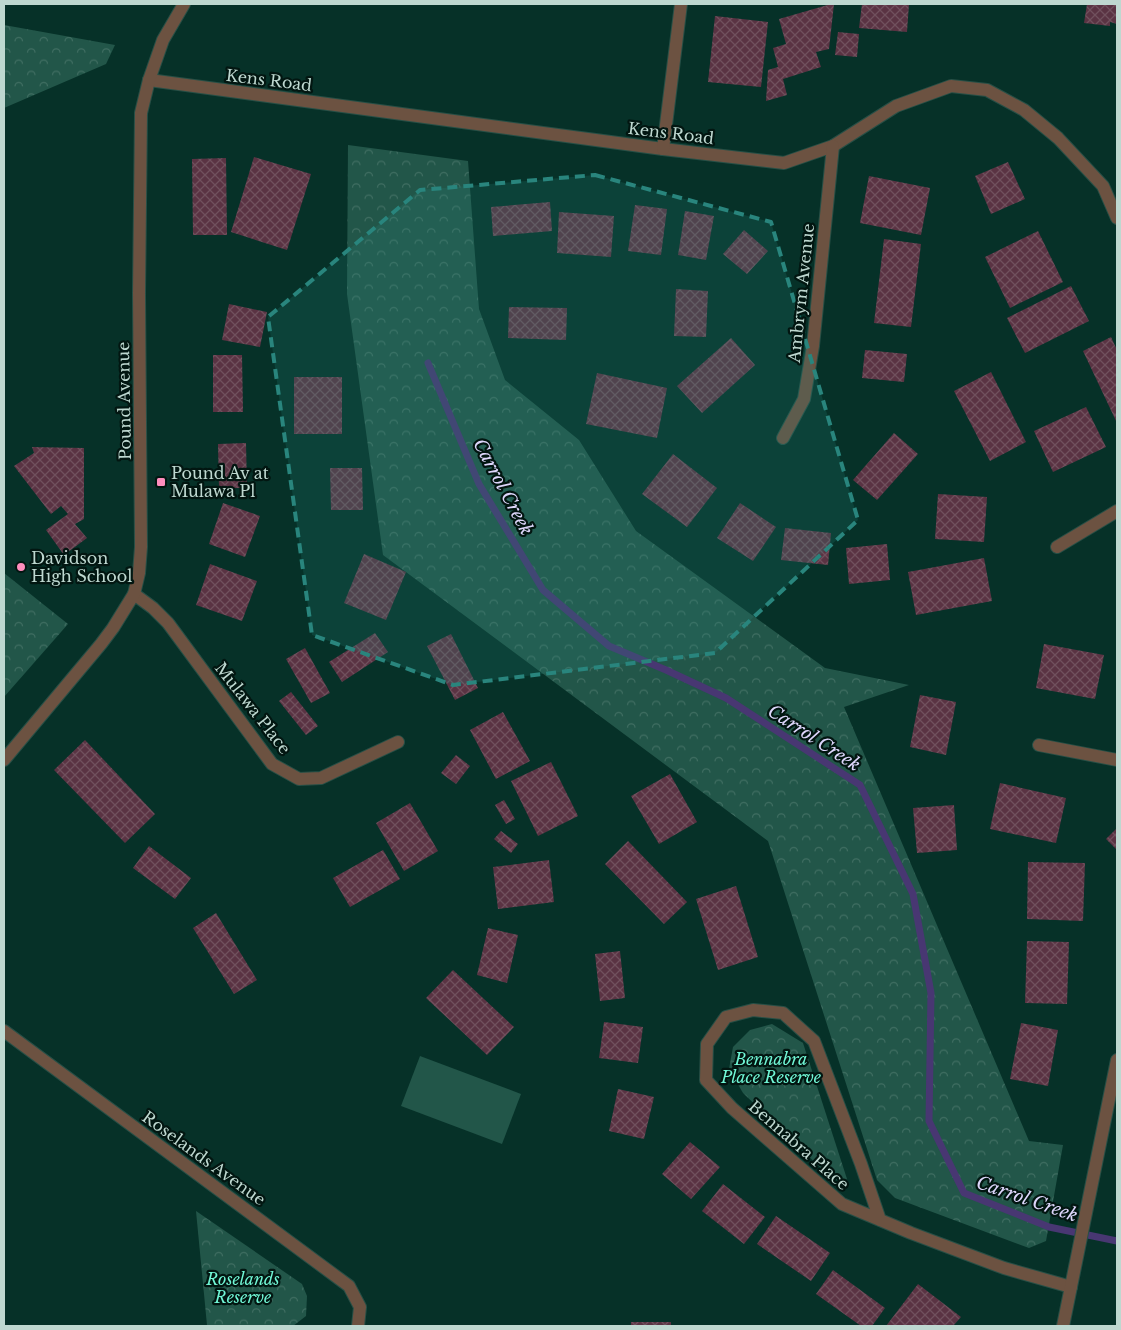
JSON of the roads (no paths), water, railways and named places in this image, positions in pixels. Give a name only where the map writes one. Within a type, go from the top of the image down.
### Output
[{"type":"street","name":"Pound Avenue","points":[[4,760],[113,628],[134,594],[139,573],[141,547],[141,113],[149,80],[163,40],[184,4]]},
{"type":"street","points":[[663,149],[681,4]]},
{"type":"street","name":"Kens Road","points":[[149,80],[663,149],[784,163],[832,146],[896,106],[951,86],[987,90],[1024,110],[1058,138],[1103,186],[1117,218]]},
{"type":"street","name":"Ambrym Avenue","points":[[783,438],[804,399],[812,355],[832,146]]},
{"type":"street","points":[[1057,547],[1117,511]]},
{"type":"street","name":"Mulawa Place","points":[[134,594],[153,608],[168,623],[272,764],[299,779],[321,778],[398,742]]},
{"type":"street","points":[[1039,745],[1117,760]]},
{"type":"street","name":"Bennabra Place","points":[[880,1220],[861,1164],[814,1041],[783,1013],[753,1010],[726,1017],[707,1044],[706,1080],[732,1108],[842,1204],[880,1220],[1004,1268],[1071,1287]]},
{"type":"street","name":"Roselands Avenue","points":[[4,1031],[349,1286],[360,1307],[358,1326]]},
{"type":"street","points":[[1063,1326],[1117,1060]]},
{"type":"waterway","name":"Carrol Creek","points":[[428,363],[479,484],[543,590],[609,646],[726,698],[860,785],[913,894],[931,993],[929,1121],[964,1193],[1049,1227],[1117,1241]]},
{"type":"place","name":"Pound Av at Mulawa Pl","points":[[161,482]]},
{"type":"place","name":"Davidson High School","points":[[21,567]]},
{"type":"park label","name":"Bennabra Place Reserve","points":[[771,1068]]},
{"type":"park label","name":"Roselands Reserve","points":[[243,1288]]}]
